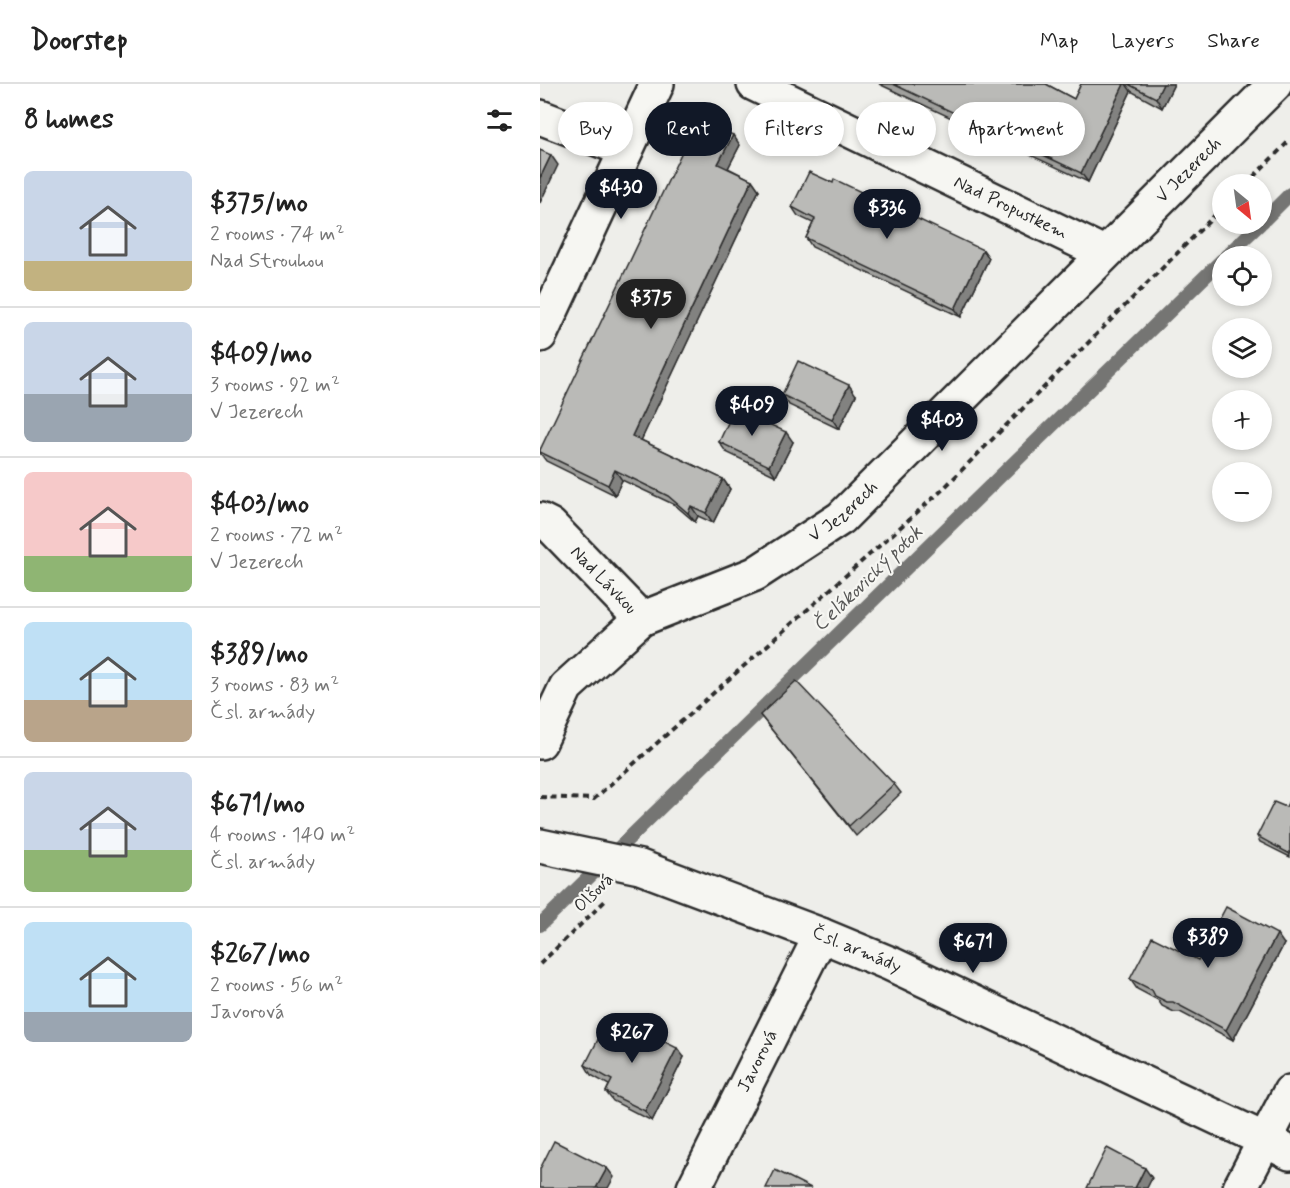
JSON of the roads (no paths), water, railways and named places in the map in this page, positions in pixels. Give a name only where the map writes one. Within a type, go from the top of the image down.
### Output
[{"type":"street","points":[[633,135],[657,84]]},
{"type":"street","name":"Nad Propustkem","points":[[754,84],[1104,253]]},
{"type":"street","name":"V Jezerech","points":[[540,742],[566,687],[641,619],[755,574],[841,518],[1275,84]]},
{"type":"street","points":[[540,117],[558,124]]},
{"type":"street","points":[[540,335],[623,156]]},
{"type":"street","name":"Nad Lávkou","points":[[540,520],[550,525],[641,619]]},
{"type":"street","name":"Čsl. armády","points":[[540,846],[635,867],[821,935],[902,969],[1277,1146]]},
{"type":"street","name":"Javorová","points":[[694,1188],[821,935]]},
{"type":"street","points":[[1240,1188],[1277,1146],[1290,1092]]},
{"type":"waterway","name":"Čelákovický potok","points":[[1272,212],[1290,194]]},
{"type":"waterway","name":"Čelákovický potok","points":[[1237,246],[1249,234]]},
{"type":"waterway","name":"Čelákovický potok","points":[[540,925],[1212,270]]}]
